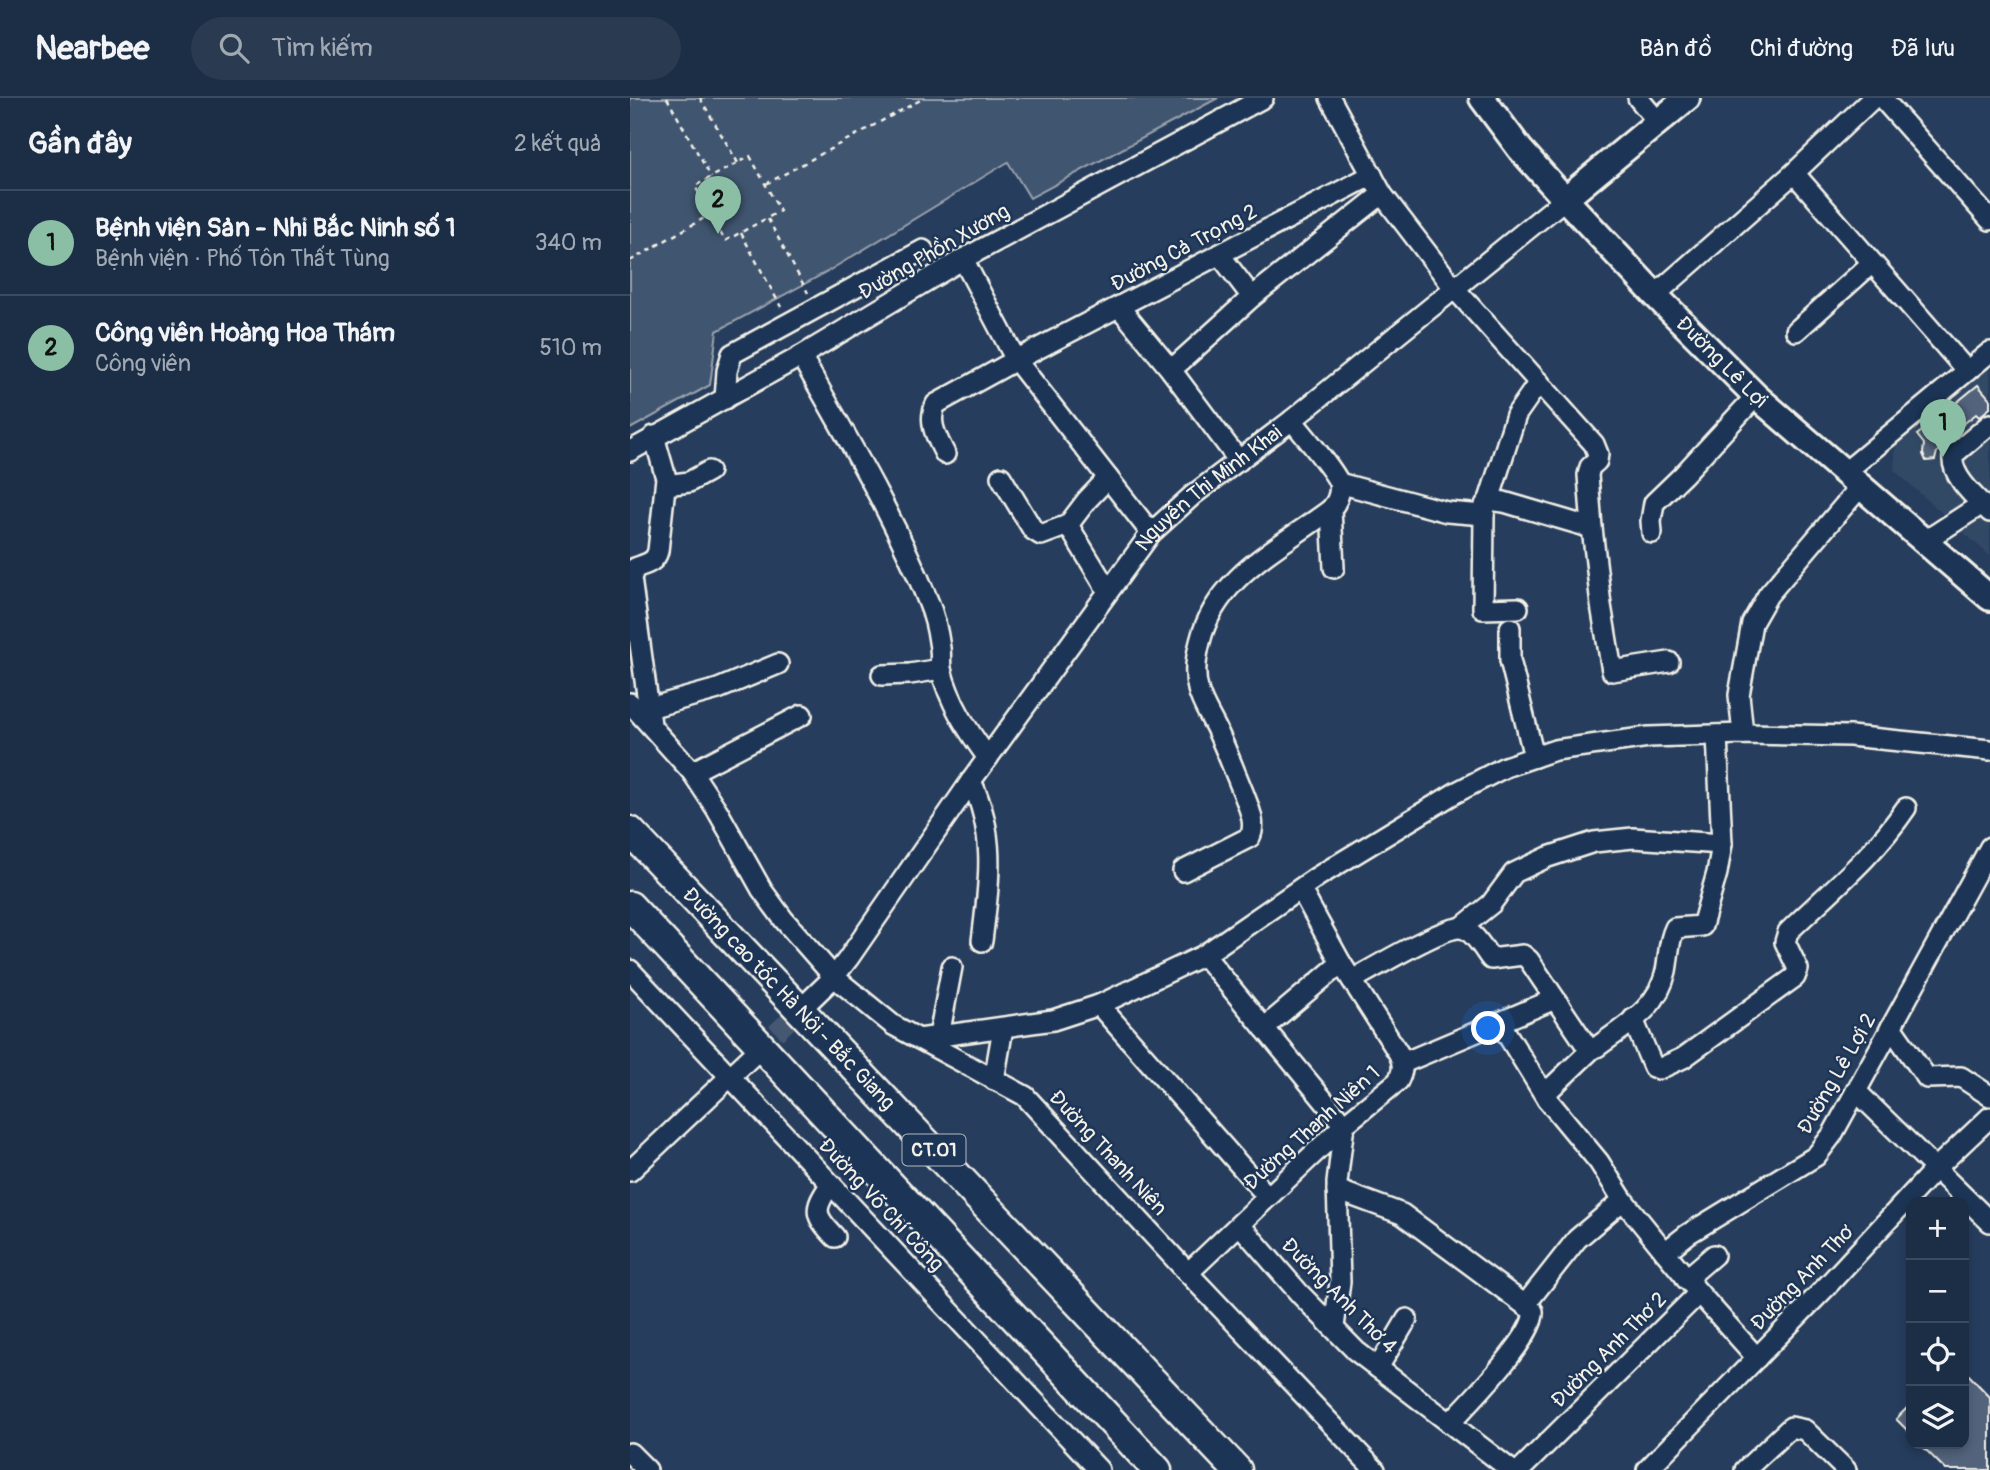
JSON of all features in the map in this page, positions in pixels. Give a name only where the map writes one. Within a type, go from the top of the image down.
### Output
[{"type":"highway","name":"Đường cao tốc Hà Nội - Bắc Giang","points":[[630,831],[1237,1470]]},
{"type":"highway","name":"CT.01","points":[[630,906],[1157,1470]]},
{"type":"main road","name":"Đường Lê Lợi","points":[[1482,98],[1520,149],[1565,199],[1756,396],[1990,597]]},
{"type":"main road","name":"Nguyễn Thị Minh Khai","points":[[1565,199],[1687,98]]},
{"type":"street","name":"Đường Phồn Xương","points":[[630,451],[801,356],[963,259],[1263,98]]},
{"type":"street","points":[[1330,98],[1382,194],[1454,288],[1586,433],[1598,454],[1597,461],[1590,467],[1588,475],[1601,605],[1612,671],[1669,662]]},
{"type":"street","points":[[1638,98],[1658,122]]},
{"type":"street","points":[[1656,295],[1794,173],[1873,98]]},
{"type":"street","points":[[1882,98],[1990,220]]},
{"type":"street","points":[[1794,173],[1967,371]]},
{"type":"street","name":"Đường Cả Trọng 2","points":[[945,454],[932,423],[936,404],[1372,175]]},
{"type":"street","points":[[1171,370],[1252,297],[1382,194]]},
{"type":"street","name":"Nguyễn Thị Minh Khai","points":[[807,1003],[834,977],[971,781],[1151,533],[1193,495],[1292,421],[1565,199]]},
{"type":"street","points":[[725,399],[727,371],[732,354],[923,250]]},
{"type":"street","points":[[1220,255],[1252,297]]},
{"type":"street","points":[[963,259],[1016,360],[1151,533]]},
{"type":"street","points":[[1796,331],[1872,263]]},
{"type":"street","points":[[1120,308],[1171,370],[1239,461]]},
{"type":"street","points":[[1743,734],[1739,695],[1752,623],[1768,595],[1852,480],[1990,352]]},
{"type":"street","points":[[801,356],[866,471],[929,604],[940,646],[941,669],[957,712],[988,758]]},
{"type":"street","points":[[1518,608],[1483,609],[1487,508],[1516,415],[1539,382]]},
{"type":"street","points":[[1652,533],[1654,503],[1684,475],[1756,396]]},
{"type":"street","points":[[1183,871],[1250,837],[1254,830],[1251,814],[1226,749],[1198,689],[1196,659],[1212,609],[1222,594],[1264,555],[1337,503],[1339,483],[1292,421]]},
{"type":"street","points":[[1925,541],[1986,508],[1957,474],[1952,462],[1953,455],[1990,424]]},
{"type":"street","points":[[654,436],[666,485],[656,558],[635,568],[631,578],[643,711],[718,689],[779,664]]},
{"type":"street","points":[[666,485],[689,482],[709,471]]},
{"type":"street","points":[[1001,477],[1033,530],[1041,535],[1068,525],[1108,478]]},
{"type":"street","points":[[1339,483],[1447,512],[1487,508],[1592,528]]},
{"type":"street","points":[[1331,509],[1334,568]]},
{"type":"street","points":[[1068,525],[1108,591]]},
{"type":"street","points":[[1510,628],[1510,660],[1534,757]]},
{"type":"street","points":[[882,675],[941,669]]},
{"type":"street","name":"Đường Thanh Niên","points":[[643,711],[692,772],[762,890],[784,920],[834,977],[892,1025],[929,1037],[994,1080],[1025,1096],[1188,1273],[1376,1470]]},
{"type":"street","points":[[692,772],[802,715]]},
{"type":"street","points":[[952,967],[929,1037],[1052,1020],[1098,1005],[1204,955],[1317,877],[1455,793],[1506,766],[1555,750],[1648,737],[1743,734],[1850,736],[1990,750]]},
{"type":"street","points":[[1547,1099],[1549,1090],[1593,1048],[1647,1010],[1661,988],[1666,972],[1670,937],[1675,928],[1702,926],[1722,844],[1717,735]]},
{"type":"street","points":[[971,781],[981,802],[990,858],[982,941]]},
{"type":"street","points":[[1633,1019],[1653,1067],[1659,1069],[1683,1058],[1786,984],[1798,974],[1785,942],[1788,932],[1860,865],[1906,808]]},
{"type":"street","points":[[1352,980],[1420,944],[1461,928],[1491,904],[1514,873],[1548,857],[1594,842],[1633,838],[1722,844]]},
{"type":"street","name":"Đường Lê Lợi 2","points":[[1665,1252],[1688,1234],[1816,1156],[1832,1135],[1990,847]]},
{"type":"street","name":"Đường Thanh Niên 1","points":[[1188,1273],[1344,1125],[1398,1081],[1403,1071],[1403,1063],[1341,963],[1301,890]]},
{"type":"street","points":[[1461,928],[1470,933],[1491,959],[1523,955],[1529,960],[1586,1045],[1593,1048]]},
{"type":"street","points":[[1204,955],[1344,1125],[1337,1191],[1340,1282],[1335,1326]]},
{"type":"street","points":[[1264,1028],[1341,963]]},
{"type":"street","name":"Đường Võ Chí Công","points":[[630,971],[1099,1470]]},
{"type":"street","points":[[1403,1063],[1555,999]]},
{"type":"street","points":[[1098,1005],[1267,1196]]},
{"type":"street","points":[[1500,1023],[1547,1099],[1591,1152],[1623,1200],[1692,1286],[1714,1255]]},
{"type":"street","points":[[1891,1027],[1927,1079],[1961,1077],[1990,1096]]},
{"type":"street","points":[[994,1080],[1003,1028]]},
{"type":"street","points":[[630,1171],[753,1055]]},
{"type":"street","points":[[1856,1091],[1990,1222]]},
{"type":"street","name":"Đường Anh Thơ","points":[[1647,1470],[1826,1287],[1935,1169],[1990,1117]]},
{"type":"street","points":[[830,1185],[820,1199],[817,1215],[820,1222],[835,1237]]},
{"type":"street","points":[[1337,1191],[1402,1213],[1534,1311],[1532,1322],[1500,1370],[1450,1423]]},
{"type":"street","points":[[1525,1305],[1577,1239],[1623,1200]]},
{"type":"street","name":"Đường Anh Thơ 4","points":[[1240,1226],[1300,1294],[1335,1326],[1356,1351],[1511,1470]]},
{"type":"street","name":"Đường Anh Thơ 2","points":[[1520,1470],[1692,1286],[1757,1358]]},
{"type":"street","points":[[1378,1368],[1407,1319]]},
{"type":"street","points":[[1745,1470],[1791,1427],[1805,1430],[1846,1470]]},
{"type":"street","points":[[630,1453],[647,1470]]},
{"type":"path","points":[[667,98],[711,177]]},
{"type":"path","points":[[700,98],[738,163]]},
{"type":"path","points":[[765,184],[924,98]]},
{"type":"path","points":[[750,156],[780,211],[725,242],[695,186],[711,177],[750,156]]},
{"type":"path","points":[[630,261],[710,214]]},
{"type":"path","points":[[768,218],[817,308]]},
{"type":"path","points":[[741,233],[789,323]]},
{"type":"shaded area","points":[[630,98],[1218,98],[1030,198],[1008,162],[825,273],[717,331],[710,385],[630,429]]},
{"type":"shaded area","points":[[1990,367],[1990,556],[1894,470],[1896,445]]},
{"type":"building","points":[[1978,385],[1990,399],[1990,408],[1979,417],[1976,414],[1952,433],[1956,437],[1937,452],[1935,460],[1926,461],[1923,454],[1924,444],[1917,435]]},
{"type":"building","points":[[1969,1375],[1990,1397],[1990,1470],[1946,1470],[1925,1449],[1969,1449]]},
{"type":"building","points":[[1906,1409],[1906,1429],[1896,1419]]},
{"type":"tunnel","points":[[755,1053],[807,1003]]},
{"type":"place","name":"Công viên Hoàng Hoa Thám","points":[[718,234]]},
{"type":"place","name":"Bệnh viện Sản - Nhi Bắc Ninh số 1","points":[[1943,457]]}]
